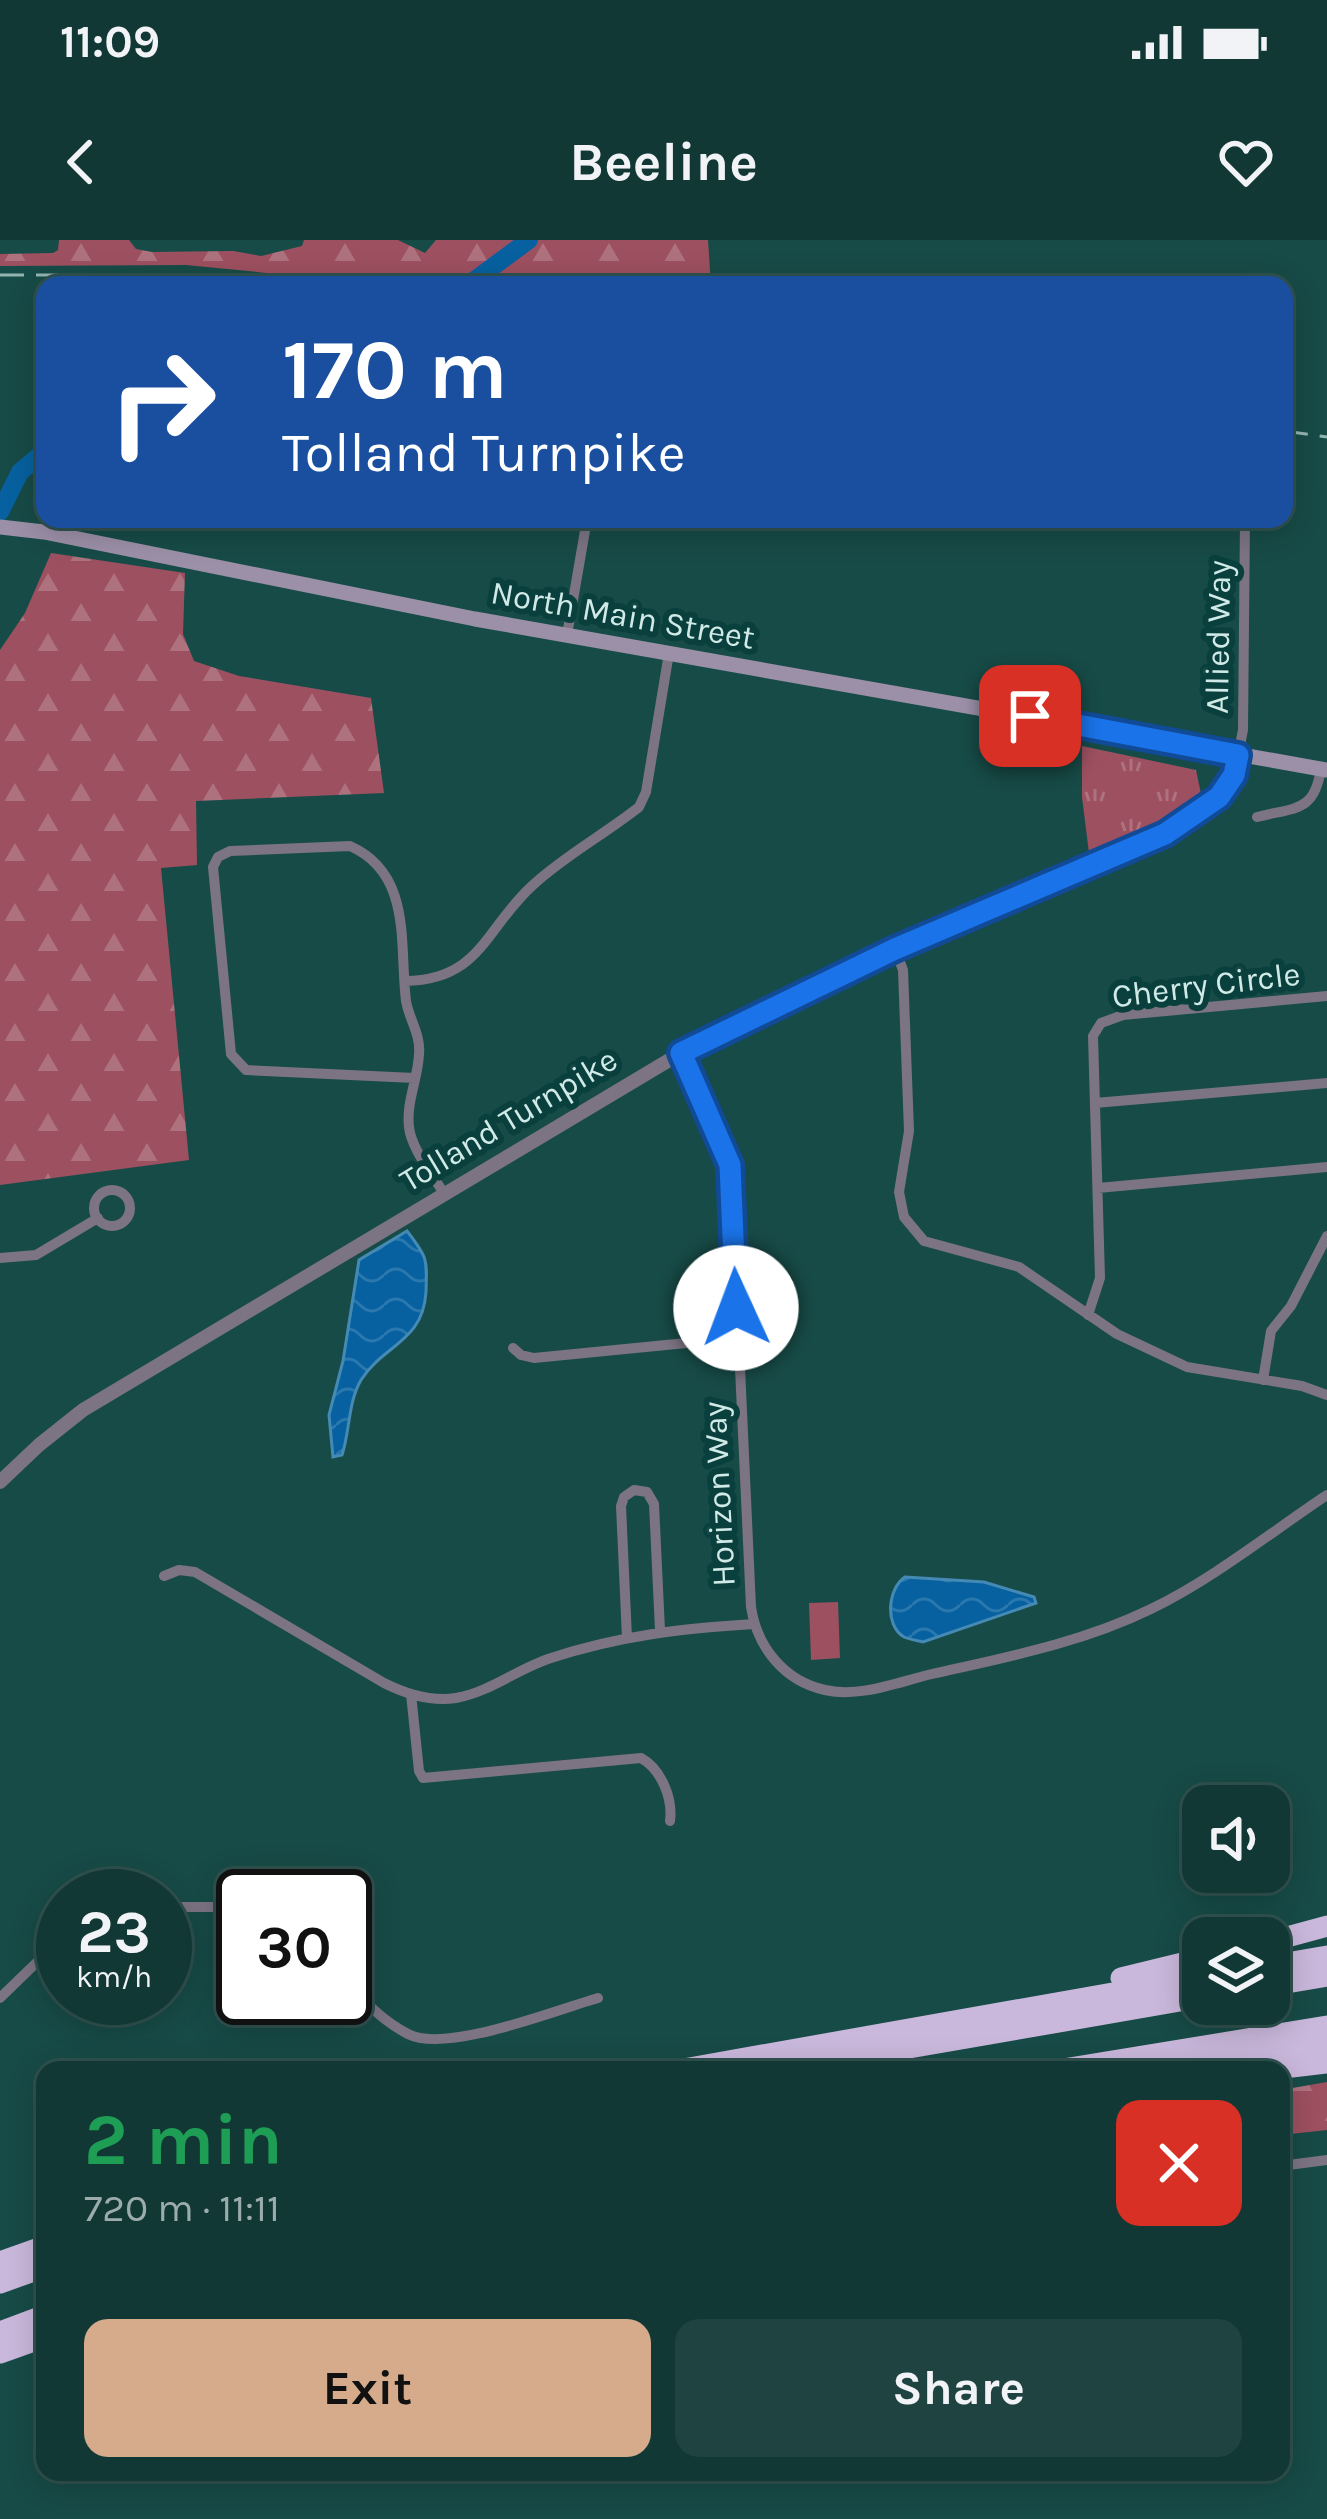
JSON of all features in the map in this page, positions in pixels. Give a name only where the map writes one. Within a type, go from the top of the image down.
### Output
[{"type":"highway","points":[[1290,1936],[1327,1926]]},
{"type":"highway","points":[[1290,1962],[1327,1956]]},
{"type":"highway","points":[[999,2012],[1182,1964]]},
{"type":"highway","points":[[1290,1982],[1327,1976]]},
{"type":"highway","points":[[728,2061],[1182,1981]]},
{"type":"highway","points":[[834,2061],[1182,2001]]},
{"type":"highway","points":[[1113,2061],[1327,2026]]},
{"type":"highway","points":[[1235,2061],[1327,2046]]},
{"type":"highway","points":[[1290,2067],[1327,2063]]},
{"type":"highway","points":[[0,2262],[36,2249]]},
{"type":"highway","points":[[0,2283],[36,2270]]},
{"type":"highway","points":[[0,2332],[36,2318]]},
{"type":"highway","points":[[0,2353],[36,2340]]},
{"type":"main road","name":"North Main Street","points":[[5,527],[567,635],[1238,755]]},
{"type":"main road","points":[[1238,755],[1324,770]]},
{"type":"street","points":[[567,635],[585,528]]},
{"type":"street","name":"Allied Way","points":[[1238,755],[1244,730],[1245,528]]},
{"type":"street","points":[[405,981],[427,981],[458,970],[532,885],[638,807],[646,792],[670,652]]},
{"type":"street","name":"Tolland Turnpike","points":[[0,1482],[8,1465],[83,1410],[681,1053],[895,949],[1173,829],[1219,797],[1234,775],[1238,755]]},
{"type":"street","points":[[1257,817],[1311,801],[1324,770]]},
{"type":"street","points":[[414,1078],[246,1070],[237,1064],[231,1054],[213,867],[218,857],[230,851],[350,846],[368,854],[384,870],[402,927],[407,1007],[420,1053],[409,1133],[443,1192]]},
{"type":"street","points":[[895,949],[903,970],[909,1131],[898,1192],[904,1217],[925,1241],[1018,1267],[1132,1342],[1187,1367],[1327,1394]]},
{"type":"street","name":"Cherry Circle","points":[[1088,1315],[1100,1278],[1093,1036],[1101,1023],[1123,1016],[1327,996]]},
{"type":"street","name":"Horizon Way","points":[[681,1053],[730,1168],[754,1624],[774,1661],[810,1686],[848,1692],[1044,1649],[1105,1630],[1155,1607],[1327,1495]]},
{"type":"street","points":[[1095,1103],[1327,1083]]},
{"type":"street","points":[[1097,1188],[1327,1167]]},
{"type":"street","points":[[0,1258],[36,1256],[98,1218]]},
{"type":"street","points":[[1263,1381],[1271,1331],[1291,1306],[1327,1236]]},
{"type":"street","points":[[513,1348],[534,1358],[737,1338]]},
{"type":"street","points":[[627,1638],[621,1506],[626,1494],[636,1489],[648,1493],[654,1504],[660,1630]]},
{"type":"street","points":[[164,1576],[196,1572],[380,1681],[411,1694],[443,1699],[464,1696],[548,1659],[660,1630],[754,1624]]},
{"type":"street","points":[[411,1694],[418,1771],[423,1778],[641,1758],[651,1763],[667,1792],[670,1821]]},
{"type":"street","points":[[0,1998],[36,1963]]},
{"type":"street","points":[[372,2007],[411,2036],[461,2039],[598,1997]]},
{"type":"street","points":[[1290,2165],[1327,2159]]},
{"type":"green space","points":[[59,240],[129,240],[136,249],[152,252],[233,251],[261,256],[302,246],[304,240],[398,240],[425,253],[436,240],[708,240],[710,276],[298,276],[186,265],[0,266],[0,254],[58,250]]},
{"type":"green space","points":[[51,553],[185,573],[183,634],[194,661],[239,676],[371,698],[384,793],[196,801],[197,865],[161,868],[189,1160],[0,1185],[0,650],[25,613]]},
{"type":"green space","points":[[1082,746],[1196,770],[1201,794],[1150,828],[1089,853]]},
{"type":"green space","points":[[838,1602],[840,1658],[811,1660],[809,1603]]},
{"type":"green space","points":[[1327,2082],[1327,2130],[1290,2134],[1290,2088]]},
{"type":"water","points":[[407,1231],[425,1259],[423,1309],[410,1332],[361,1380],[342,1455],[333,1457],[329,1415],[359,1260]]},
{"type":"water","points":[[905,1577],[984,1582],[1034,1597],[1036,1603],[923,1642],[904,1637],[893,1624],[892,1598]]},
{"type":"waterway","points":[[480,276],[529,240]]},
{"type":"waterway","points":[[0,512],[20,472],[36,459]]},
{"type":"railway","points":[[0,275],[201,276]]},
{"type":"railway","points":[[1293,432],[1327,437]]},
{"type":"route","points":[[736,1308],[730,1165],[681,1053],[895,949],[1165,834],[1219,797],[1234,775],[1238,755],[1030,716]]}]
